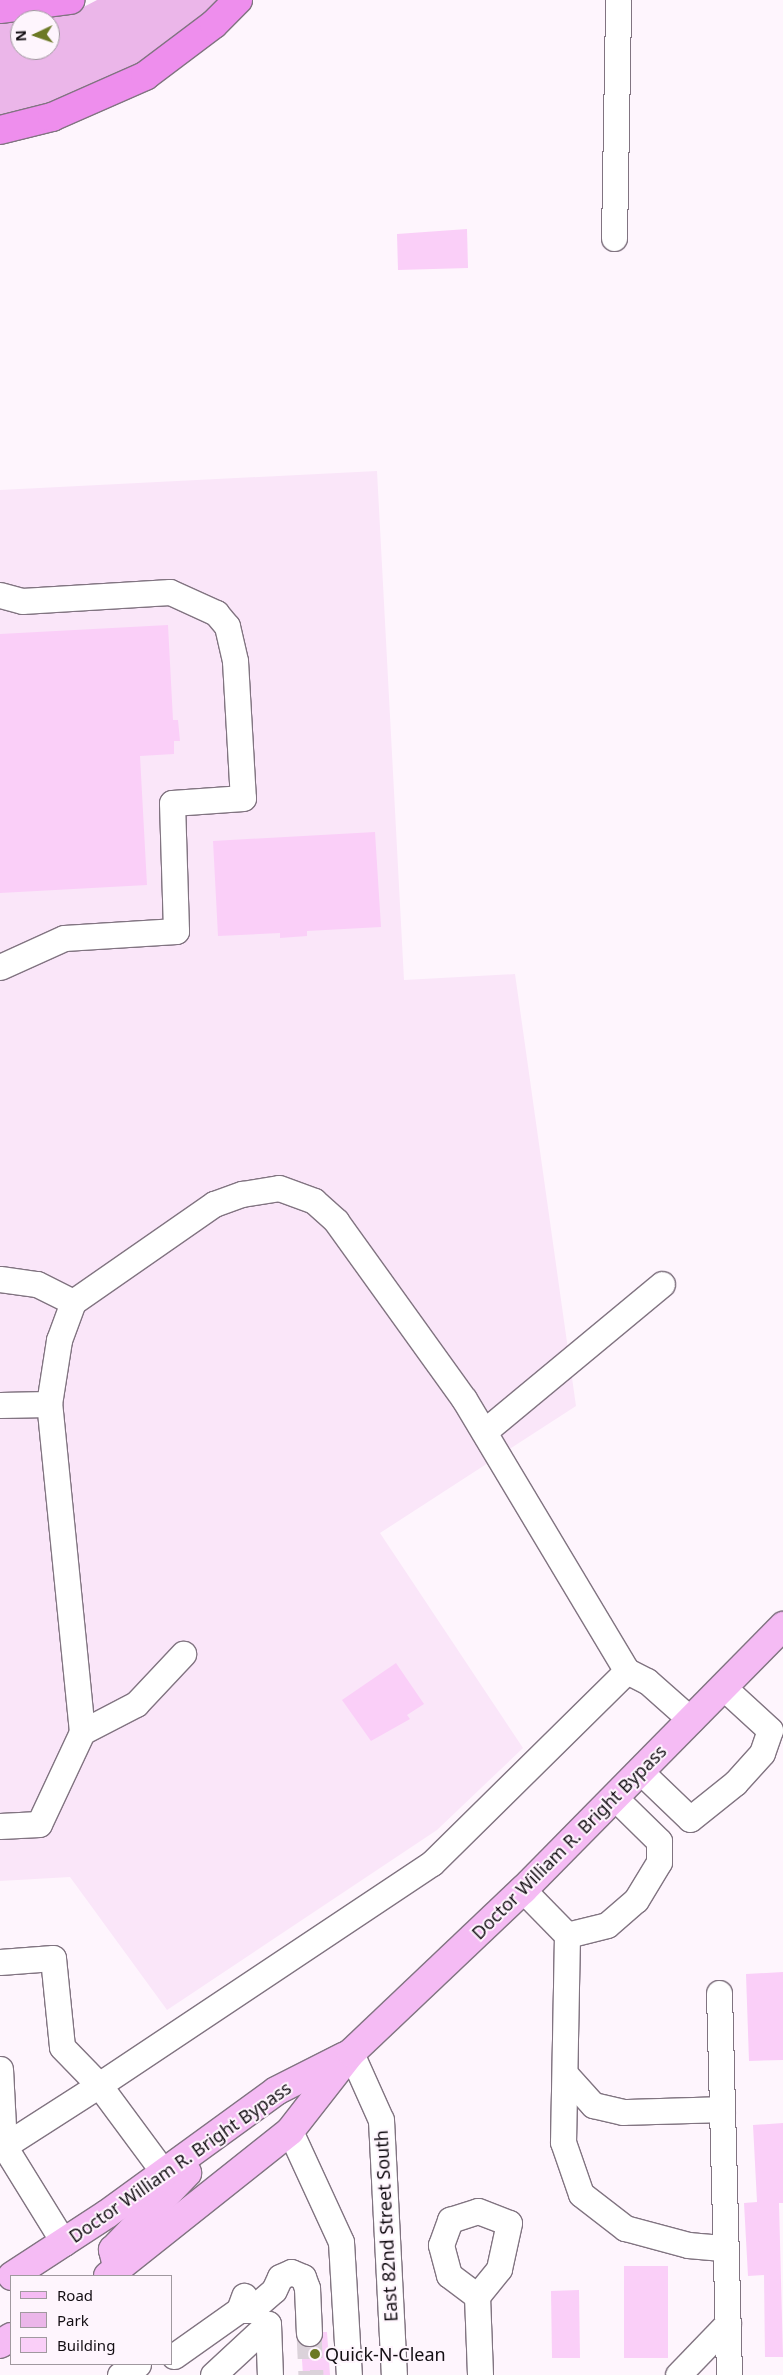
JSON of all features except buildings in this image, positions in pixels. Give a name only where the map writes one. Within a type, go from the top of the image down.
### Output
[{"type":"highway","points":[[0,10],[70,0]]},
{"type":"highway","points":[[0,130],[52,117],[145,76],[238,0]]},
{"type":"main road","name":"Doctor William R. Bright Bypass","points":[[116,2274],[290,2131],[351,2053],[523,1890],[783,1626]]},
{"type":"main road","name":"Doctor William R. Bright Bypass","points":[[15,2275],[164,2174],[240,2120],[276,2091],[351,2053]]},
{"type":"main road","points":[[116,2274],[113,2252],[120,2241],[240,2120]]},
{"type":"lane","points":[[614,238],[618,0]]},
{"type":"lane","points":[[0,595],[22,601],[170,592],[216,613],[227,626],[235,661],[243,798],[172,803],[176,931],[64,938],[0,967]]},
{"type":"lane","points":[[0,1826],[39,1824],[82,1732],[49,1404],[60,1340],[73,1302],[214,1204],[279,1188],[314,1201],[336,1221],[484,1431],[627,1671],[647,1680],[691,1720]]},
{"type":"lane","points":[[0,1279],[37,1284],[73,1302]]},
{"type":"lane","points":[[484,1431],[662,1284]]},
{"type":"lane","points":[[0,1405],[49,1404]]},
{"type":"lane","points":[[82,1732],[136,1704],[183,1654]]},
{"type":"lane","points":[[4,2146],[100,2085],[432,1862],[627,1671]]},
{"type":"lane","points":[[640,1771],[690,1819],[734,1783],[762,1753],[770,1730],[723,1687]]},
{"type":"lane","points":[[567,1935],[607,1925],[636,1900],[659,1862],[659,1840],[614,1797]]},
{"type":"lane","points":[[523,1890],[567,1935],[566,2074],[563,2142],[581,2194],[625,2228],[688,2245],[725,2248]]},
{"type":"lane","points":[[0,1962],[53,1958],[62,2047],[100,2085],[164,2174]]},
{"type":"lane","points":[[719,1993],[729,2375]]},
{"type":"lane","name":"East 82nd Street South","points":[[351,2053],[381,2120],[394,2375]]},
{"type":"lane","points":[[0,2069],[4,2146],[64,2243]]},
{"type":"lane","points":[[566,2074],[593,2106],[624,2112],[722,2109]]},
{"type":"lane","points":[[290,2131],[342,2242],[349,2375]]},
{"type":"lane","points":[[177,2360],[239,2310],[251,2310],[274,2290],[280,2277],[291,2272],[303,2277],[309,2333]]},
{"type":"lane","points":[[477,2296],[480,2375]]},
{"type":"lane","points":[[678,2375],[728,2323]]},
{"type":"lane","points":[[213,2375],[268,2324],[270,2375]]},
{"type":"lane","points":[[120,2375],[136,2365]]},
{"type":"shaded area","points":[[377,471],[404,980],[515,974],[576,1406],[380,1533],[523,1748],[437,1830],[167,2010],[70,1877],[0,1881],[0,490]]},
{"type":"green space","points":[[97,0],[222,0],[123,76],[57,105],[0,118],[0,23],[10,22],[10,60],[60,60],[60,14],[78,10]]},
{"type":"tunnel","points":[[309,2333],[311,2375]]},
{"type":"place","name":"Quick-N-Clean","points":[[315,2354]]}]
